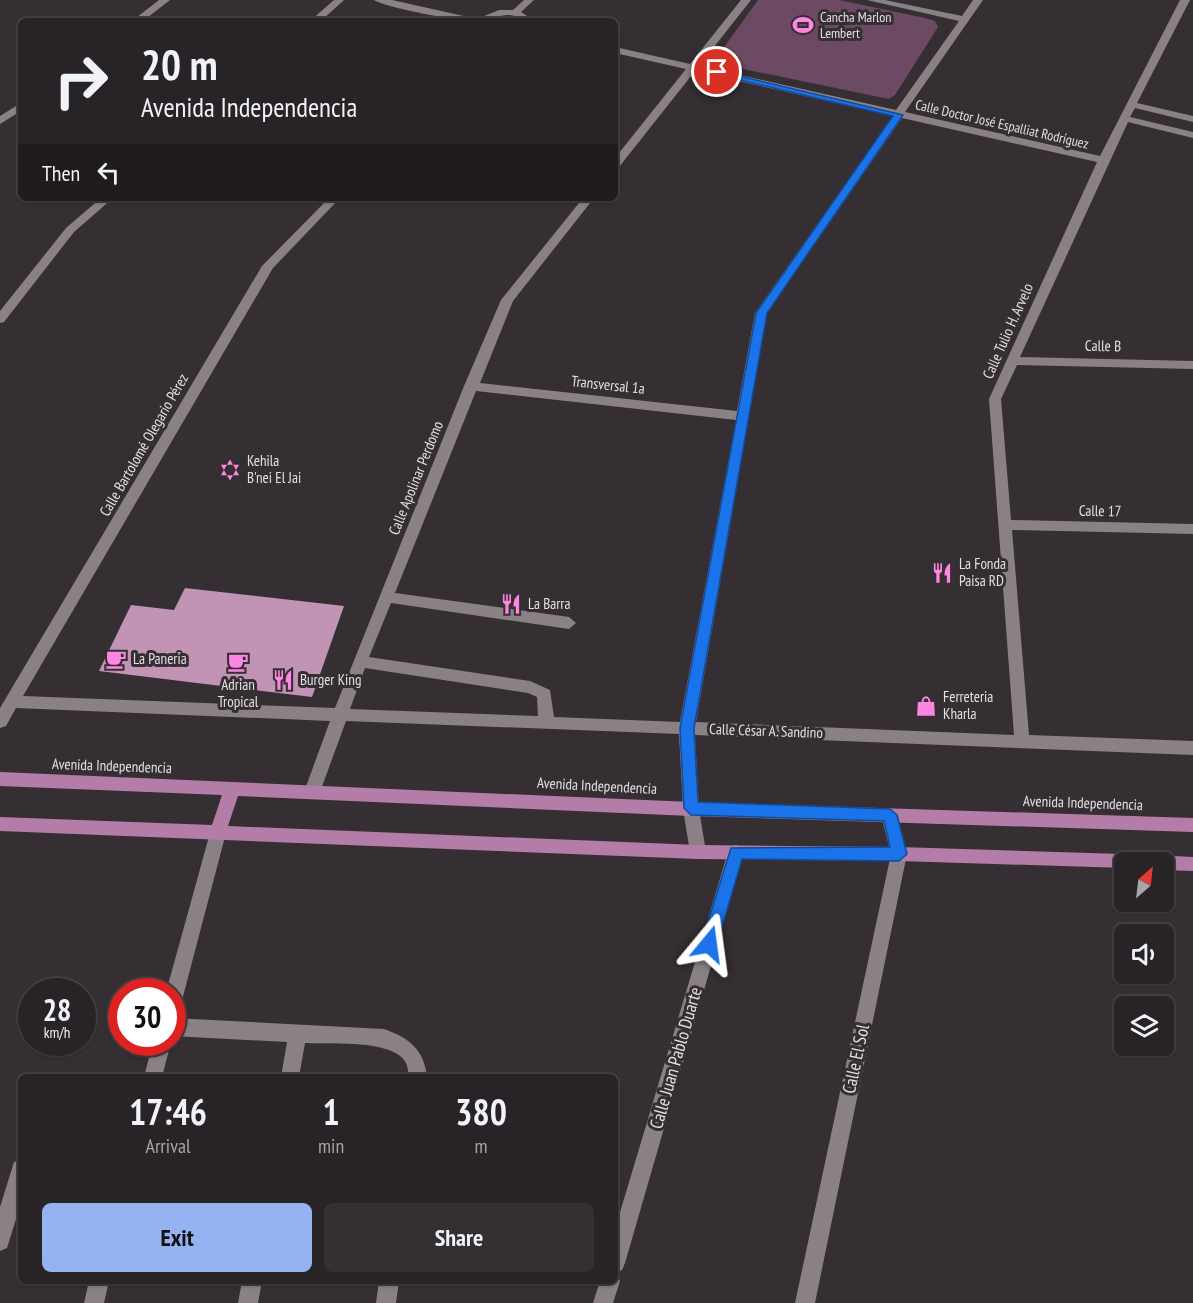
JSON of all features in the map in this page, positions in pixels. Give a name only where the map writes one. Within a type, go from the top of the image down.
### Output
[{"type":"main road","name":"Avenida Independencia","points":[[0,780],[691,808],[1193,825]]},
{"type":"main road","points":[[218,833],[232,788]]},
{"type":"main road","points":[[0,824],[698,852],[899,854],[1114,861]]},
{"type":"main road","points":[[1174,863],[1193,864]]},
{"type":"street","points":[[141,18],[165,0]]},
{"type":"street","points":[[318,18],[339,0]]},
{"type":"street","points":[[379,0],[461,18]]},
{"type":"street","points":[[515,14],[529,0]]},
{"type":"street","points":[[618,161],[746,0]]},
{"type":"street","points":[[872,0],[965,19]]},
{"type":"street","points":[[698,852],[691,808],[687,728],[761,313],[978,0]]},
{"type":"street","name":"Calle Tulio H. Arvelo","points":[[1022,741],[995,399],[1103,160],[1185,0]]},
{"type":"street","points":[[486,18],[494,14],[515,14],[524,18]]},
{"type":"street","name":"Calle Doctor José Espalliat Rodríguez","points":[[618,51],[1103,160]]},
{"type":"street","points":[[1131,104],[1193,119]]},
{"type":"street","points":[[0,121],[18,108]]},
{"type":"street","points":[[1124,118],[1193,135]]},
{"type":"street","points":[[0,319],[70,230],[104,201]]},
{"type":"street","name":"Calle Bartolomé Olegario Pérez","points":[[0,722],[268,266],[332,201]]},
{"type":"street","name":"Calle Apolinar Perdomo","points":[[312,792],[360,661],[470,386],[507,300],[587,201]]},
{"type":"street","name":"Calle B","points":[[1012,361],[1193,365]]},
{"type":"street","name":"Transversal 1a","points":[[470,386],[742,416]]},
{"type":"street","name":"Calle 17","points":[[1006,525],[1193,529]]},
{"type":"street","points":[[386,597],[569,623]]},
{"type":"street","points":[[360,661],[530,687],[545,694],[546,723]]},
{"type":"street","name":"Calle César A. Sandino","points":[[12,702],[1193,748]]},
{"type":"street","name":"Calle El Sol","points":[[805,1303],[899,854],[890,815]]},
{"type":"street","points":[[179,978],[218,833]]},
{"type":"street","name":"Calle Juan Pablo Duarte","points":[[618,1253],[736,852]]},
{"type":"street","points":[[186,1028],[384,1038],[403,1044],[416,1059],[418,1074]]},
{"type":"street","points":[[291,1074],[298,1033]]},
{"type":"street","points":[[154,1074],[158,1056]]},
{"type":"street","points":[[0,1241],[18,1179]]},
{"type":"street","points":[[94,1303],[98,1284]]},
{"type":"street","points":[[248,1303],[251,1284]]},
{"type":"street","points":[[386,1303],[389,1284]]},
{"type":"street","points":[[603,1303],[609,1284]]},
{"type":"shaded area","points":[[758,0],[839,0],[925,18],[935,21],[938,27],[895,95],[889,99],[719,64],[716,61],[717,57]]},
{"type":"building","points":[[185,588],[344,606],[312,697],[99,671],[131,605],[174,610]]},
{"type":"place","name":"Cancha Marlon Lembert","points":[[803,25]]},
{"type":"place","name":"Kehila B'nei El Jai","points":[[230,470]]},
{"type":"place","name":"La Fonda Paisa RD","points":[[942,573]]},
{"type":"place","name":"La Barra","points":[[511,604]]},
{"type":"place","name":"La Paneria","points":[[116,659]]},
{"type":"place","name":"Adrian Tropical","points":[[238,662]]},
{"type":"place","name":"Burger King","points":[[283,680]]},
{"type":"place","name":"Ferreteria Kharla","points":[[926,706]]},
{"type":"route","points":[[709,944],[736,852],[899,854],[890,815],[691,808],[687,728],[761,313],[898,115],[717,72]]}]
